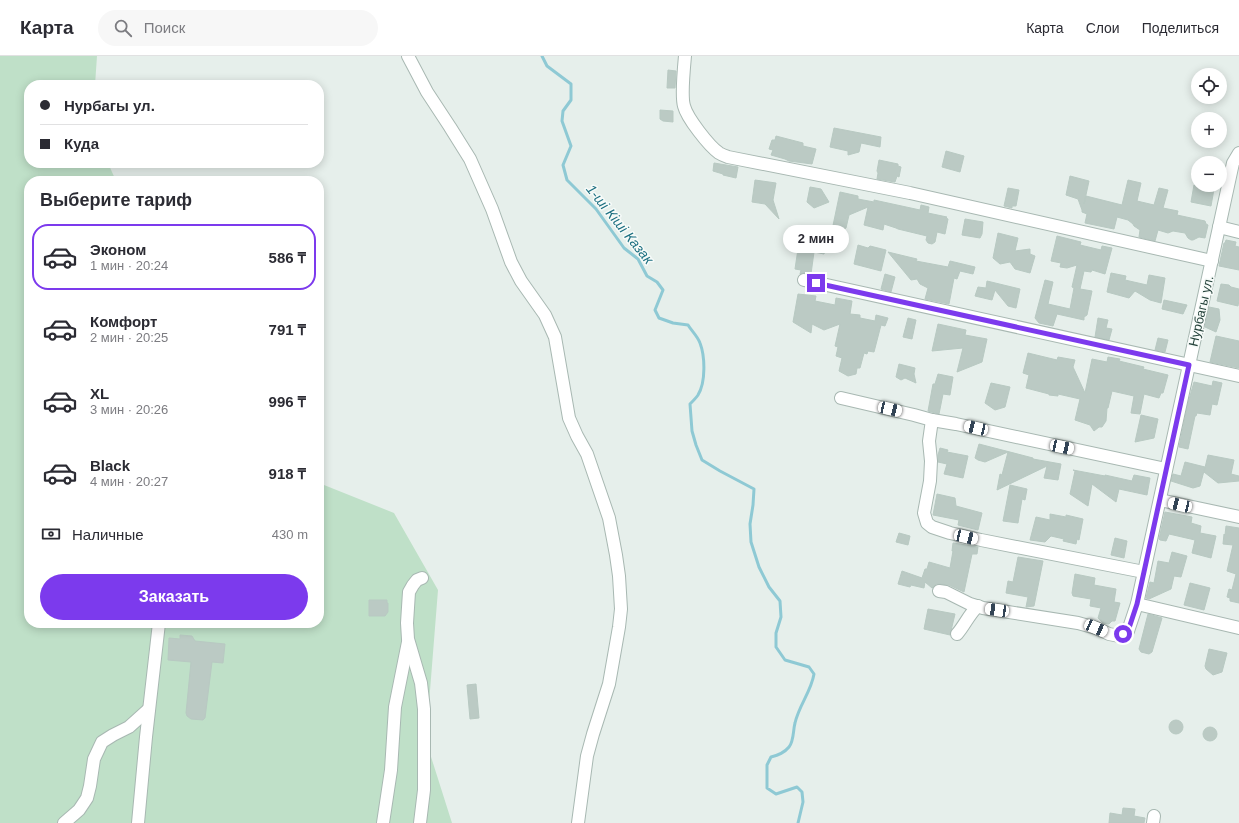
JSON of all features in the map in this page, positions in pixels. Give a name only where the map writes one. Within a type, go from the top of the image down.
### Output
[{"type":"street","points":[[408,56],[426,92],[470,159],[492,209],[511,262],[521,281],[545,315],[555,337],[569,418],[587,454],[609,518],[619,576],[620,615],[610,684],[587,756],[578,823]]},
{"type":"street","points":[[685,56],[683,106],[691,120],[707,141],[719,153],[728,157],[918,195],[1212,261]]},
{"type":"street","name":"Нурбагы ул.","points":[[978,606],[1078,623],[1114,636],[1119,636],[1126,632],[1137,604],[1233,163],[1238,153]]},
{"type":"street","points":[[1219,227],[1239,232]]},
{"type":"street","points":[[804,280],[1239,376]]},
{"type":"street","points":[[841,398],[932,420],[1166,469]]},
{"type":"street","points":[[932,420],[929,441],[931,461],[930,481],[924,513],[927,523],[932,527],[950,534],[1144,572]]},
{"type":"street","points":[[1160,500],[1239,517]]},
{"type":"street","points":[[420,823],[424,790],[424,709],[421,683],[408,639],[407,623],[409,592],[412,585],[417,580],[422,578]]},
{"type":"street","points":[[939,591],[946,592],[970,604],[978,606]]},
{"type":"street","points":[[1137,604],[1239,628]]},
{"type":"street","points":[[957,634],[978,606]]},
{"type":"street","points":[[138,823],[149,709],[159,628]]},
{"type":"street","points":[[384,823],[391,770],[395,707],[408,639]]},
{"type":"street","points":[[64,823],[79,810],[87,798],[94,759],[102,742],[129,727],[149,709]]},
{"type":"green space","points":[[0,56],[97,56],[95,80],[24,80],[24,168],[110,168],[114,176],[24,176],[24,628],[324,628],[324,485],[394,513],[438,590],[426,741],[452,823],[0,823]]},
{"type":"building","points":[[668,70],[676,71],[675,88],[667,88]]},
{"type":"building","points":[[660,110],[673,111],[673,122],[663,121],[660,119]]},
{"type":"building","points":[[834,128],[881,137],[880,147],[861,143],[859,152],[848,155],[848,151],[830,147]]},
{"type":"building","points":[[776,136],[803,143],[803,146],[816,149],[812,164],[789,161],[771,155],[773,150],[769,149],[772,140],[775,140]]},
{"type":"building","points":[[946,151],[964,156],[960,172],[942,167]]},
{"type":"building","points":[[879,160],[898,164],[898,166],[901,167],[899,177],[897,176],[895,182],[877,179]]},
{"type":"building","points":[[714,163],[738,167],[736,178],[713,171]]},
{"type":"building","points":[[1070,176],[1089,181],[1084,204],[1086,196],[1122,205],[1128,180],[1141,183],[1137,201],[1154,205],[1159,188],[1168,190],[1163,208],[1178,211],[1177,215],[1205,221],[1208,225],[1205,238],[1199,237],[1191,240],[1185,233],[1173,231],[1168,233],[1158,230],[1155,241],[1139,237],[1140,230],[1128,220],[1117,217],[1114,229],[1085,223],[1087,214],[1082,212],[1078,199],[1066,195]]},
{"type":"building","points":[[755,180],[776,183],[773,200],[779,219],[765,204],[752,202]]},
{"type":"building","points":[[810,187],[821,189],[829,202],[814,208],[807,202]]},
{"type":"building","points":[[1008,188],[1019,190],[1016,206],[1012,206],[1012,208],[1004,206]]},
{"type":"building","points":[[840,192],[858,196],[858,199],[874,202],[874,200],[920,210],[921,205],[929,207],[928,213],[947,217],[946,218],[948,219],[945,234],[937,232],[935,242],[932,244],[928,243],[926,240],[927,236],[884,224],[883,230],[864,225],[868,207],[849,215],[846,228],[840,232],[839,236],[831,235]]},
{"type":"building","points":[[1193,192],[1213,192],[1211,206],[1191,202]]},
{"type":"building","points":[[965,219],[983,222],[982,234],[980,238],[962,235]]},
{"type":"building","points":[[799,230],[829,236],[824,254],[814,252],[811,274],[800,274],[801,270],[795,269]]},
{"type":"building","points":[[998,233],[1018,238],[1015,251],[1030,249],[1030,254],[1035,256],[1030,273],[1015,269],[1010,262],[1000,264],[993,258]]},
{"type":"building","points":[[1057,236],[1081,242],[1080,245],[1101,250],[1102,246],[1112,248],[1105,274],[1092,270],[1091,272],[1084,271],[1080,289],[1092,291],[1087,315],[1084,317],[1084,320],[1057,314],[1053,326],[1039,323],[1035,318],[1045,280],[1053,282],[1048,304],[1070,309],[1074,288],[1072,287],[1077,265],[1067,268],[1060,267],[1061,263],[1051,261]]},
{"type":"building","points":[[1226,240],[1236,242],[1235,246],[1239,247],[1239,270],[1219,266]]},
{"type":"building","points":[[858,245],[886,250],[881,271],[854,264]]},
{"type":"building","points":[[888,252],[917,259],[916,261],[948,267],[950,261],[975,267],[973,274],[960,271],[957,279],[954,278],[949,304],[925,299],[928,288],[920,284],[917,279],[911,280]]},
{"type":"building","points":[[1111,273],[1126,276],[1125,280],[1147,285],[1149,275],[1165,278],[1161,303],[1150,300],[1135,291],[1129,298],[1107,292]]},
{"type":"building","points":[[885,274],[895,277],[891,292],[881,289]]},
{"type":"building","points":[[987,281],[1020,289],[1016,308],[1008,306],[995,290],[992,300],[975,296],[978,287],[986,288]]},
{"type":"building","points":[[1221,284],[1239,289],[1238,306],[1217,301]]},
{"type":"building","points":[[798,294],[816,296],[815,301],[835,305],[836,298],[852,301],[850,314],[860,315],[860,318],[875,321],[876,315],[888,318],[885,326],[881,325],[874,352],[868,351],[867,354],[864,353],[860,368],[857,368],[856,374],[848,376],[839,371],[842,358],[836,356],[838,347],[835,346],[840,324],[824,330],[812,324],[811,333],[793,322]]},
{"type":"building","points":[[1164,300],[1187,305],[1183,314],[1162,309]]},
{"type":"building","points":[[1209,307],[1219,309],[1220,320],[1216,332],[1205,327]]},
{"type":"building","points":[[908,318],[916,320],[912,339],[903,337]]},
{"type":"building","points":[[1098,318],[1108,320],[1106,328],[1112,329],[1109,340],[1095,337]]},
{"type":"building","points":[[938,324],[966,330],[965,335],[987,339],[982,362],[957,372],[963,348],[932,351]]},
{"type":"building","points":[[1216,336],[1239,341],[1239,368],[1210,362]]},
{"type":"building","points":[[1158,338],[1168,340],[1165,352],[1155,350]]},
{"type":"building","points":[[1028,353],[1057,360],[1058,357],[1075,360],[1073,367],[1085,393],[1092,359],[1107,362],[1108,357],[1120,359],[1119,361],[1168,375],[1163,393],[1161,393],[1159,398],[1144,394],[1140,414],[1131,413],[1134,396],[1112,391],[1107,408],[1106,421],[1102,427],[1099,427],[1094,431],[1090,425],[1075,420],[1080,399],[1058,394],[1058,396],[1049,395],[1026,388],[1029,375],[1023,373]]},
{"type":"building","points":[[899,364],[915,368],[914,374],[916,383],[905,378],[901,380],[896,377]]},
{"type":"building","points":[[938,374],[953,377],[950,395],[943,394],[939,414],[928,411],[933,384],[935,384]]},
{"type":"building","points":[[1213,381],[1222,383],[1217,405],[1212,404],[1210,415],[1197,413],[1195,416],[1188,449],[1179,447],[1194,382],[1212,386]]},
{"type":"building","points":[[991,383],[1010,387],[1005,407],[995,410],[985,403]]},
{"type":"building","points":[[1141,415],[1158,419],[1154,438],[1135,442]]},
{"type":"building","points":[[979,444],[1033,458],[1033,459],[1061,464],[1058,480],[1044,478],[1047,466],[997,490],[1000,474],[1002,475],[1008,452],[985,462],[975,458]]},
{"type":"building","points":[[940,448],[948,450],[947,452],[968,456],[963,478],[944,474],[947,464],[938,462]]},
{"type":"building","points":[[1208,455],[1234,460],[1231,474],[1239,476],[1239,481],[1218,483],[1204,472]]},
{"type":"building","points":[[1185,462],[1205,467],[1200,486],[1193,488],[1171,481],[1173,474],[1181,476]]},
{"type":"building","points":[[1073,470],[1132,481],[1134,475],[1150,478],[1147,495],[1119,489],[1116,502],[1092,484],[1088,506],[1070,494],[1075,471]]},
{"type":"building","points":[[1010,485],[1027,489],[1025,500],[1022,499],[1018,523],[1003,521]]},
{"type":"building","points":[[937,494],[955,498],[956,506],[982,513],[978,530],[958,525],[959,520],[933,515]]},
{"type":"building","points":[[1165,512],[1192,517],[1191,523],[1201,526],[1200,533],[1216,536],[1211,558],[1192,553],[1195,540],[1169,534],[1166,541],[1159,539]]},
{"type":"building","points":[[1050,514],[1066,517],[1066,515],[1083,519],[1079,540],[1077,539],[1076,544],[1051,536],[1045,542],[1030,540],[1036,517],[1050,520]]},
{"type":"building","points":[[1226,526],[1239,528],[1239,603],[1230,601],[1230,598],[1227,597],[1229,589],[1232,590],[1236,574],[1227,571],[1233,545],[1223,544]]},
{"type":"building","points":[[899,533],[910,536],[908,545],[896,542]]},
{"type":"building","points":[[1115,538],[1127,541],[1124,558],[1111,555]]},
{"type":"building","points":[[953,543],[978,547],[977,554],[972,554],[964,592],[949,585],[936,584],[932,588],[925,582],[924,588],[898,584],[902,571],[922,578],[929,562],[950,568]]},
{"type":"building","points":[[1172,552],[1187,556],[1181,577],[1174,576],[1171,589],[1149,599],[1146,598],[1150,582],[1154,583],[1158,561],[1169,563]]},
{"type":"building","points":[[1018,557],[1043,561],[1034,606],[1026,607],[1028,597],[1006,593],[1008,581],[1013,582]]},
{"type":"building","points":[[1075,574],[1095,578],[1094,585],[1116,589],[1114,602],[1120,603],[1115,621],[1112,621],[1109,624],[1103,623],[1098,618],[1101,608],[1090,606],[1091,599],[1073,596],[1072,593]]},
{"type":"building","points":[[1190,583],[1210,588],[1204,610],[1184,605]]},
{"type":"building","points":[[369,600],[387,600],[388,612],[385,616],[369,616]]},
{"type":"building","points":[[928,609],[955,614],[950,635],[924,629]]},
{"type":"building","points":[[1148,614],[1162,618],[1152,652],[1149,654],[1141,652],[1139,649]]},
{"type":"building","points":[[180,635],[192,636],[195,641],[225,644],[223,663],[212,662],[205,718],[203,720],[191,719],[186,713],[191,662],[168,660],[169,638],[180,639]]},
{"type":"building","points":[[1209,649],[1227,653],[1222,672],[1213,675],[1206,669],[1205,666]]},
{"type":"building","points":[[476,684],[479,718],[470,719],[467,685]]},
{"type":"building","points":[[1173,720],[1179,720],[1183,724],[1183,730],[1179,734],[1173,734],[1169,730],[1169,724]]},
{"type":"building","points":[[1207,727],[1213,727],[1217,731],[1217,737],[1213,741],[1207,741],[1203,737],[1203,731]]},
{"type":"building","points":[[1123,808],[1135,809],[1134,816],[1145,818],[1144,823],[1109,823],[1110,813],[1122,815]]},
{"type":"waterway","name":"1-ші Кіші Казак","points":[[542,56],[547,66],[571,84],[571,100],[563,111],[562,121],[571,146],[563,165],[567,180],[596,209],[624,248],[638,259],[647,276],[657,282],[663,290],[655,310],[659,318],[673,323],[688,325],[698,338],[702,348],[704,369],[701,390],[690,404],[692,431],[702,460],[754,489],[750,524],[751,542],[759,567],[769,587],[780,601],[781,617],[776,633],[776,647],[785,660],[809,667],[814,674],[797,716],[791,745],[779,755],[771,757],[767,765],[767,788],[776,794],[797,787],[802,792],[803,802],[798,823]]},
{"type":"route","points":[[816,283],[1189,365],[1137,604],[1128,631],[1123,634]]}]
